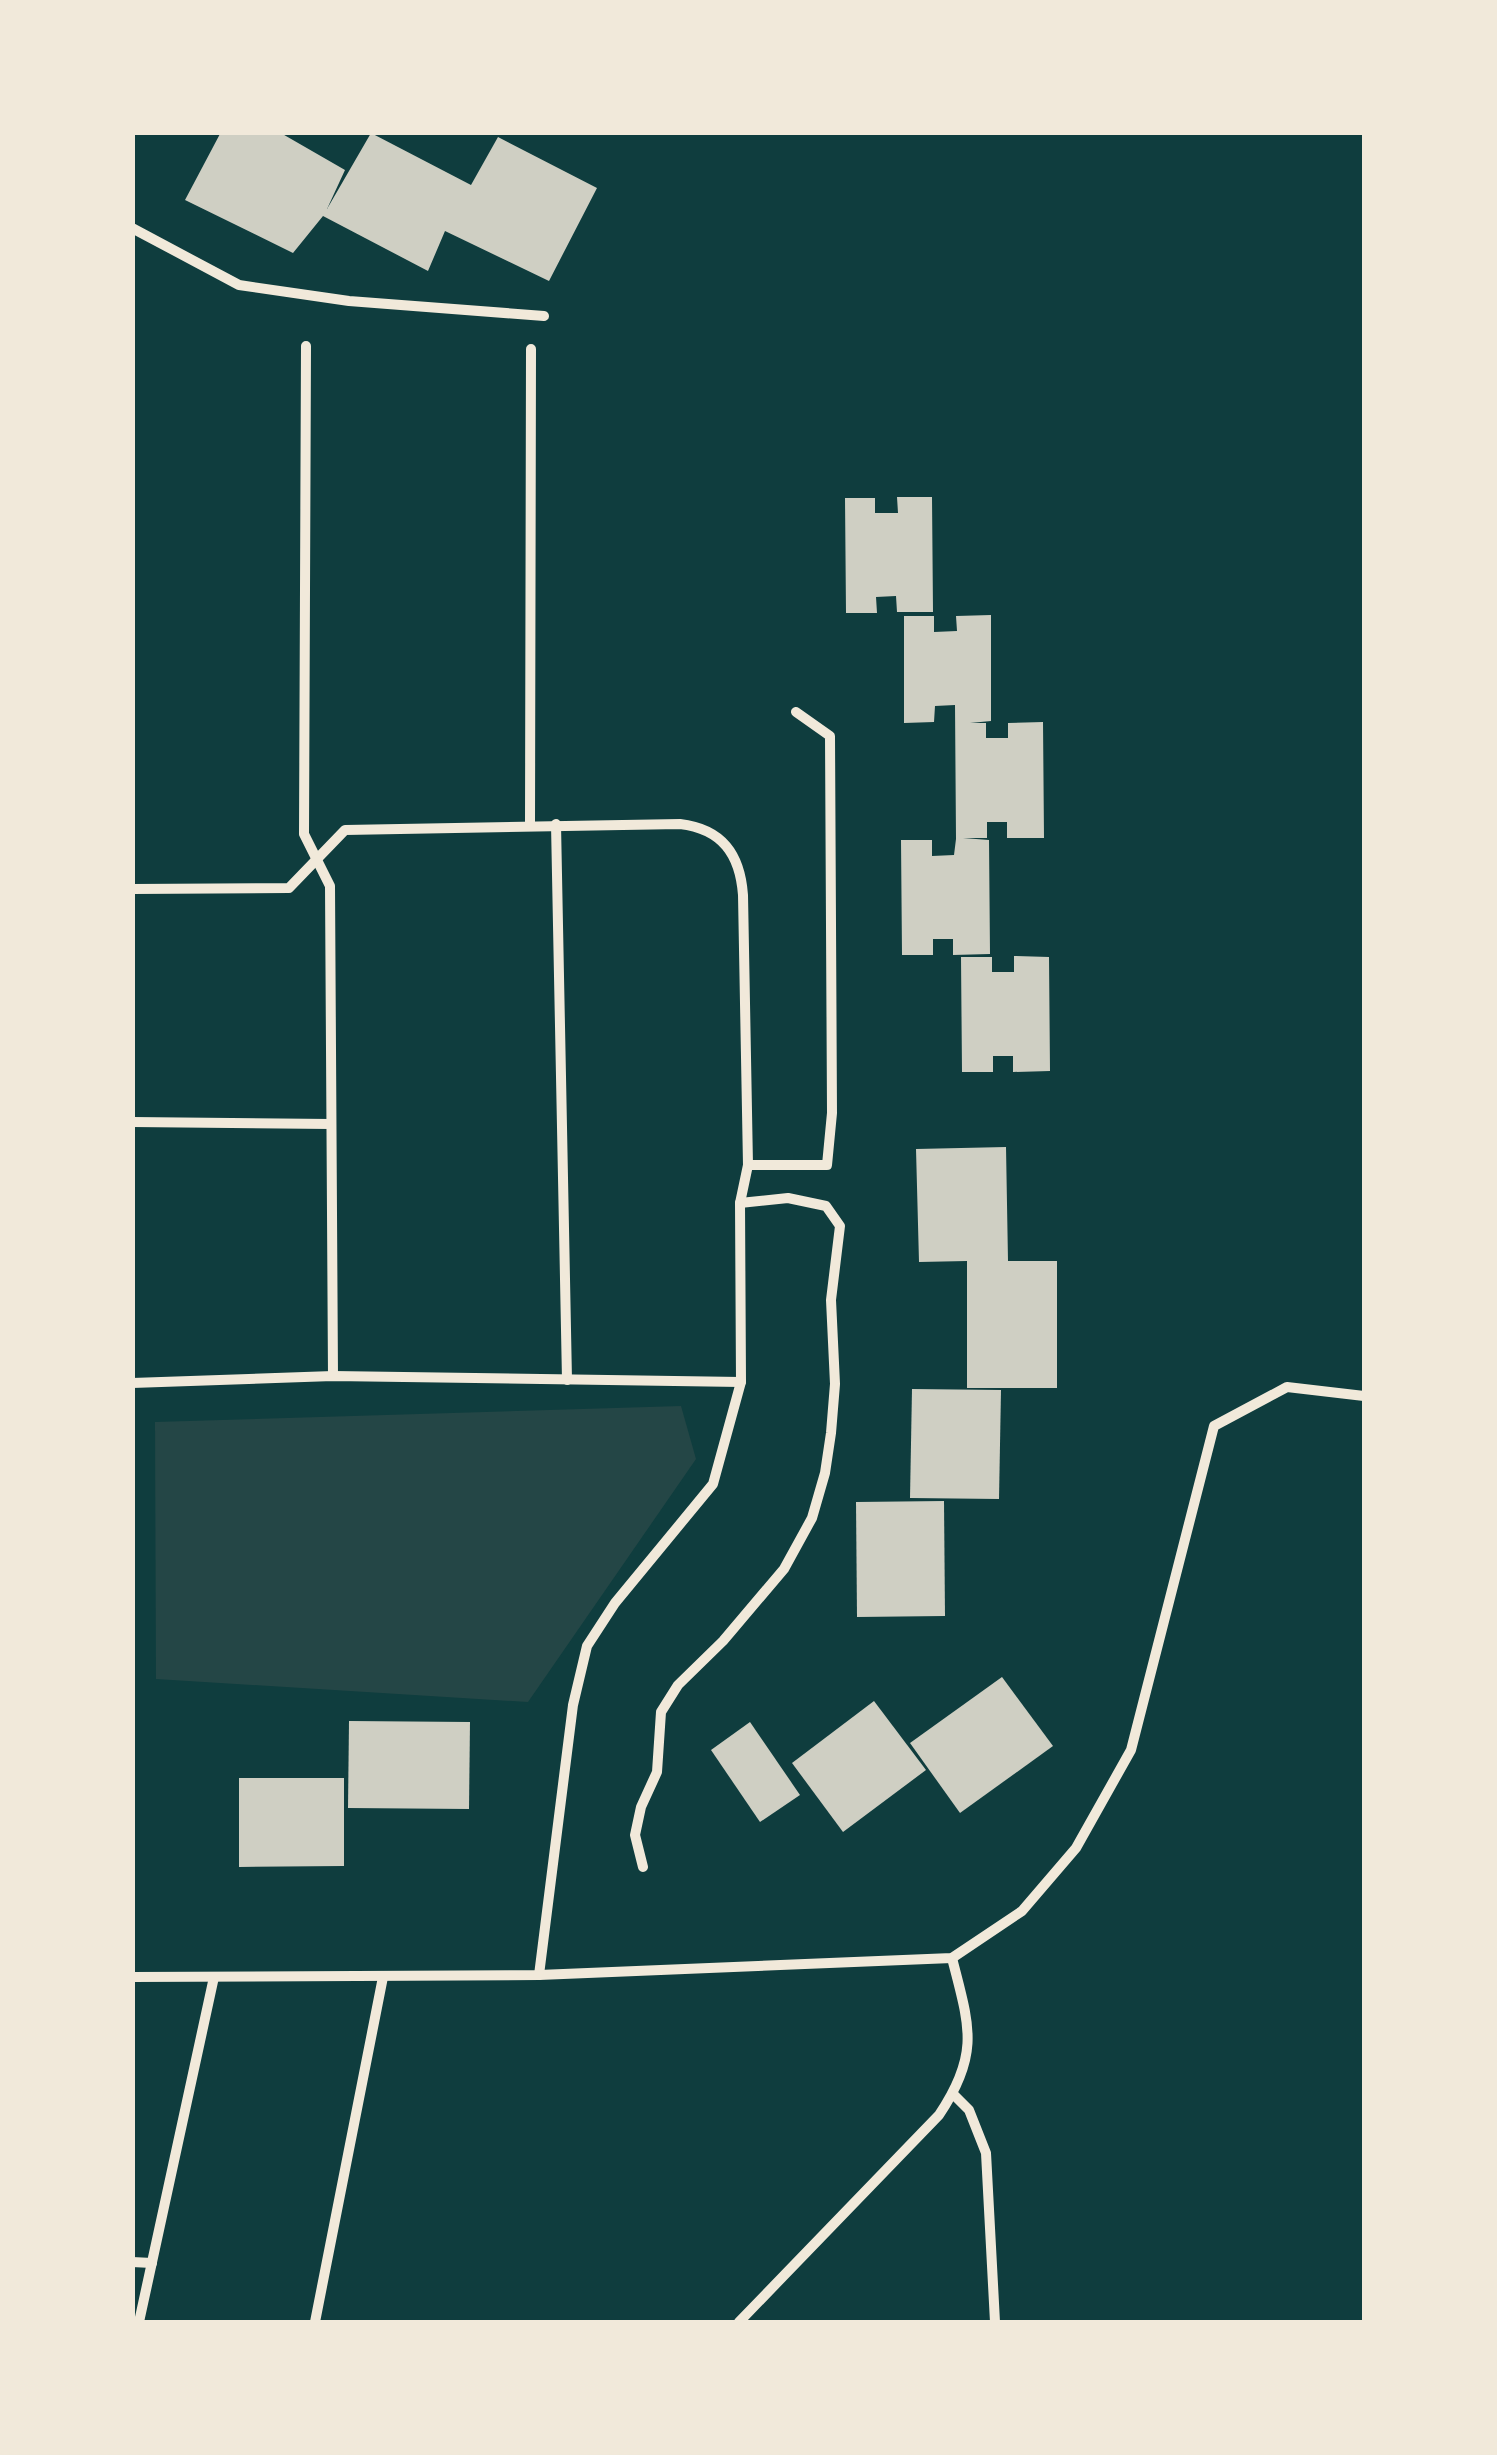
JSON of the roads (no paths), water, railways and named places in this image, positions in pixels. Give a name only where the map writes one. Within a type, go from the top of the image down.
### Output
[{"type":"street","points":[[132,228],[239,285],[349,301],[544,316]]},
{"type":"street","points":[[306,346],[304,834],[330,886],[333,1376]]},
{"type":"street","points":[[530,826],[531,348]]},
{"type":"street","points":[[748,1165],[827,1165],[832,1113],[830,736],[796,712]]},
{"type":"street","points":[[132,889],[288,888],[344,830],[556,824],[696,826],[731,848],[742,875],[748,1165],[740,1203],[741,1382],[714,1484],[615,1603],[587,1646],[574,1706],[539,1975]]},
{"type":"street","points":[[556,824],[567,1380]]},
{"type":"street","points":[[132,1122],[331,1124]]},
{"type":"street","points":[[642,1867],[635,1835],[641,1807],[657,1772],[661,1712],[678,1685],[722,1641],[784,1568],[812,1518],[826,1473],[835,1384],[831,1300],[840,1226],[826,1206],[788,1198],[740,1203]]},
{"type":"street","points":[[132,1383],[333,1376],[741,1382]]},
{"type":"street","points":[[132,1977],[539,1975],[952,1958],[1022,1911],[1076,1848],[1131,1750],[1214,1426],[1287,1387],[1364,1396]]},
{"type":"street","points":[[740,2322],[939,2115],[953,2094],[968,2050],[970,2027],[952,1958]]},
{"type":"street","points":[[139,2322],[214,1977]]},
{"type":"street","points":[[315,2322],[383,1978]]},
{"type":"street","points":[[953,2094],[969,2110],[986,2153],[995,2322]]},
{"type":"street","points":[[132,2262],[152,2263]]}]
